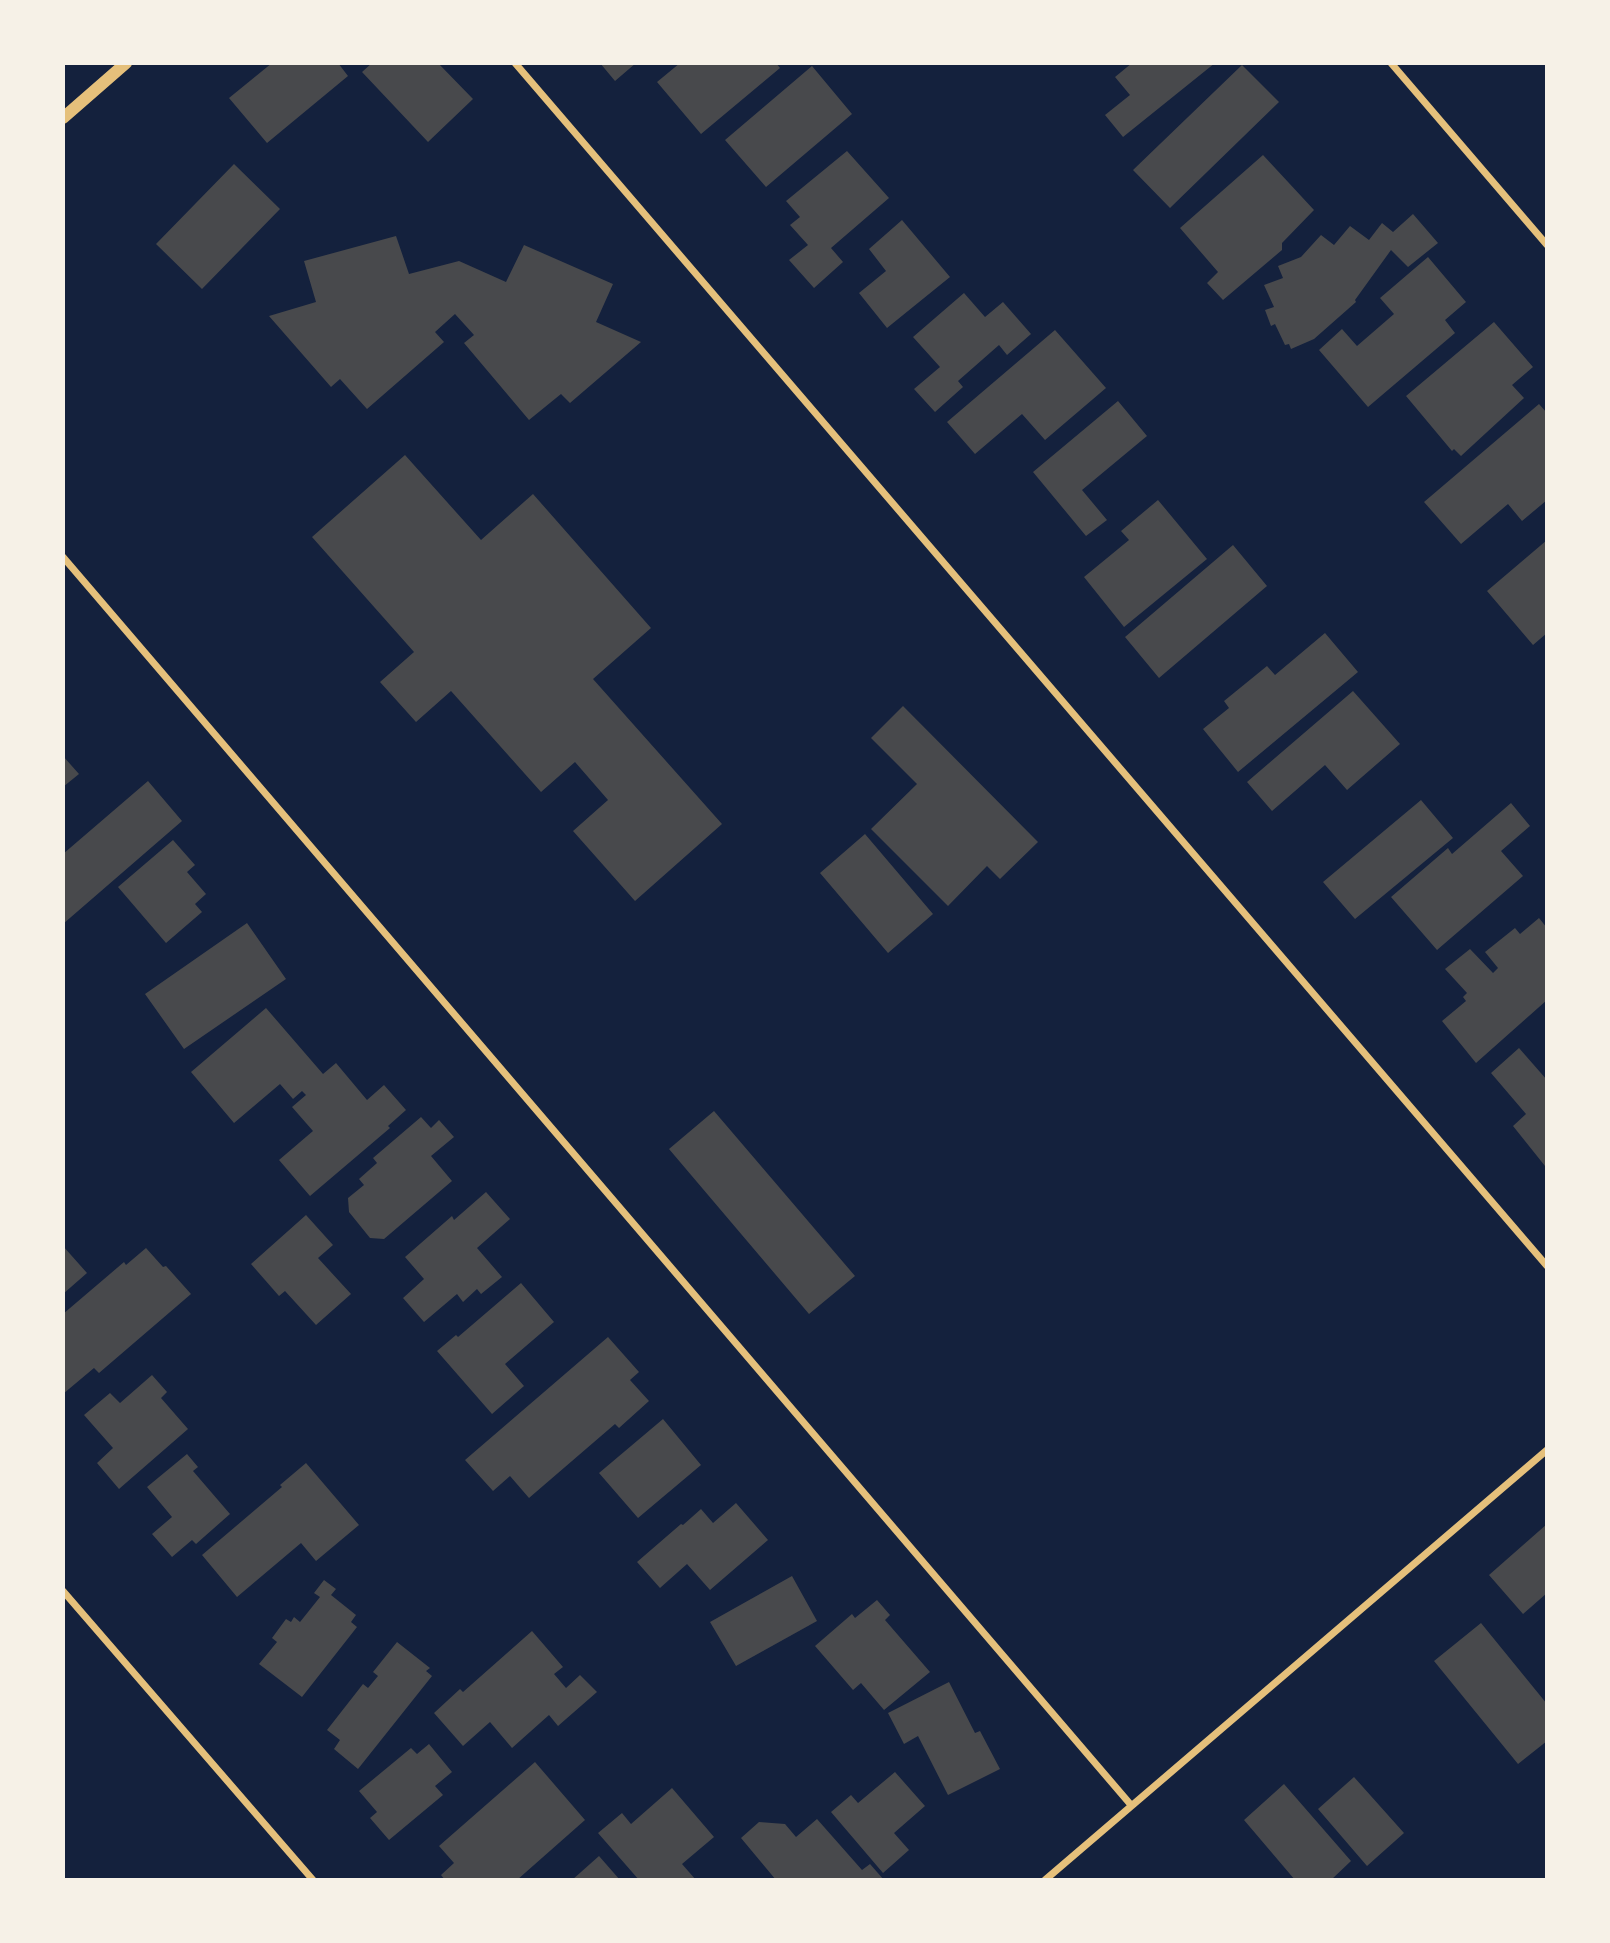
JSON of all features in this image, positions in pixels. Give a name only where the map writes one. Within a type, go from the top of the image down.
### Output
[{"type":"street","points":[[63,118],[126,63]]},
{"type":"street","points":[[515,63],[1547,1266]]},
{"type":"street","points":[[1391,63],[1547,245]]},
{"type":"street","points":[[63,557],[1131,1805]]},
{"type":"street","points":[[1045,1880],[1547,1450]]},
{"type":"street","points":[[63,1591],[313,1880]]},
{"type":"building","points":[[272,63],[338,63],[348,76],[267,143],[229,98]]},
{"type":"building","points":[[372,63],[438,63],[473,99],[428,142],[362,72]]},
{"type":"building","points":[[600,63],[636,63],[615,81]]},
{"type":"building","points":[[680,63],[776,63],[780,68],[701,134],[657,82]]},
{"type":"building","points":[[1132,63],[1215,63],[1123,137],[1105,115],[1130,95],[1115,77]]},
{"type":"building","points":[[1242,65],[1279,102],[1170,208],[1133,170]]},
{"type":"building","points":[[812,66],[852,114],[766,187],[725,140]]},
{"type":"building","points":[[847,151],[889,198],[831,248],[843,262],[814,288],[789,260],[808,245],[790,225],[800,217],[786,201]]},
{"type":"building","points":[[1263,155],[1314,210],[1282,243],[1282,250],[1223,300],[1207,283],[1218,272],[1180,228]]},
{"type":"building","points":[[234,164],[280,209],[202,289],[156,244]]},
{"type":"building","points":[[1413,214],[1438,243],[1408,267],[1391,250],[1356,302],[1314,339],[1291,349],[1289,344],[1285,345],[1275,324],[1271,326],[1265,310],[1274,307],[1264,285],[1283,278],[1278,266],[1301,257],[1321,235],[1334,245],[1350,226],[1369,240],[1382,223],[1393,232]]},
{"type":"building","points":[[902,220],[950,277],[887,328],[859,293],[886,271],[869,249]]},
{"type":"building","points":[[396,236],[409,274],[459,261],[506,282],[524,245],[613,284],[596,322],[641,342],[570,403],[561,394],[529,420],[464,343],[474,335],[455,314],[435,332],[444,342],[367,409],[340,379],[331,387],[269,316],[316,302],[304,261]]},
{"type":"building","points":[[1428,257],[1466,302],[1445,320],[1455,333],[1368,407],[1319,350],[1342,329],[1357,346],[1394,314],[1380,298]]},
{"type":"building","points":[[964,293],[985,317],[1003,302],[1031,334],[1007,355],[999,345],[958,381],[963,387],[935,412],[914,389],[940,367],[913,337]]},
{"type":"building","points":[[1494,322],[1533,367],[1512,385],[1524,398],[1461,456],[1454,449],[1452,451],[1406,396]]},
{"type":"building","points":[[1055,330],[1106,388],[1045,440],[1022,414],[975,454],[947,422]]},
{"type":"building","points":[[1118,401],[1147,436],[1082,490],[1107,520],[1086,536],[1033,472]]},
{"type":"building","points":[[1539,404],[1547,413],[1547,500],[1522,521],[1508,504],[1461,544],[1424,502]]},
{"type":"building","points":[[405,455],[481,540],[533,494],[651,628],[593,679],[722,824],[635,901],[573,831],[608,800],[575,762],[541,792],[451,691],[416,722],[380,682],[414,652],[312,537]]},
{"type":"building","points":[[1158,500],[1207,559],[1124,627],[1084,577],[1129,540],[1121,531]]},
{"type":"building","points":[[1547,540],[1547,633],[1533,645],[1487,591]]},
{"type":"building","points":[[1233,545],[1267,586],[1159,678],[1125,637]]},
{"type":"building","points":[[1325,633],[1358,672],[1238,772],[1203,729],[1229,708],[1224,701],[1267,666],[1275,675]]},
{"type":"building","points":[[1353,691],[1400,744],[1347,790],[1325,765],[1272,811],[1247,782]]},
{"type":"building","points":[[903,706],[1038,842],[1000,879],[987,866],[948,906],[871,829],[917,784],[871,738]]},
{"type":"building","points":[[63,756],[79,774],[63,787]]},
{"type":"building","points":[[148,781],[182,821],[63,924],[63,854]]},
{"type":"building","points":[[1421,800],[1453,838],[1355,919],[1323,882]]},
{"type":"building","points":[[1511,803],[1530,826],[1501,851],[1523,876],[1437,950],[1391,897],[1448,848],[1452,854]]},
{"type":"building","points":[[865,834],[933,914],[888,953],[820,873]]},
{"type":"building","points":[[173,840],[195,865],[187,872],[206,894],[195,904],[202,912],[166,943],[118,887]]},
{"type":"building","points":[[1539,918],[1547,928],[1547,1000],[1476,1063],[1442,1021],[1466,1001],[1463,997],[1467,993],[1445,969],[1470,949],[1493,973],[1498,968],[1485,952],[1515,928],[1520,934]]},
{"type":"building","points":[[247,923],[286,979],[184,1049],[145,994]]},
{"type":"building","points":[[266,1008],[323,1074],[336,1063],[367,1100],[384,1085],[406,1110],[388,1126],[390,1128],[310,1196],[279,1160],[313,1131],[292,1107],[306,1095],[302,1091],[293,1099],[280,1084],[234,1123],[191,1072]]},
{"type":"building","points":[[1519,1048],[1547,1080],[1545,1166],[1513,1126],[1526,1114],[1491,1073]]},
{"type":"building","points":[[714,1111],[855,1276],[809,1314],[669,1149]]},
{"type":"building","points":[[421,1117],[431,1128],[439,1120],[454,1137],[431,1156],[452,1181],[384,1239],[370,1238],[349,1212],[348,1198],[364,1185],[359,1179],[377,1163],[373,1158]]},
{"type":"building","points":[[486,1192],[510,1219],[477,1248],[502,1277],[481,1294],[477,1289],[463,1302],[457,1294],[424,1322],[403,1298],[424,1279],[405,1257],[452,1216],[454,1220]]},
{"type":"building","points":[[306,1215],[333,1245],[318,1258],[351,1294],[316,1325],[285,1291],[279,1296],[251,1264]]},
{"type":"building","points":[[63,1246],[87,1273],[63,1294]]},
{"type":"building","points":[[146,1248],[191,1294],[99,1373],[94,1368],[63,1394],[63,1314],[124,1262],[126,1265]]},
{"type":"building","points":[[521,1283],[554,1322],[505,1364],[524,1386],[492,1414],[437,1351],[456,1335],[458,1337]]},
{"type":"building","points":[[608,1337],[639,1372],[630,1380],[649,1401],[619,1428],[615,1424],[529,1498],[510,1476],[493,1491],[465,1460]]},
{"type":"building","points":[[152,1375],[167,1392],[161,1398],[188,1429],[119,1489],[97,1463],[113,1448],[84,1415],[110,1393],[120,1403]]},
{"type":"building","points":[[663,1419],[701,1465],[638,1518],[599,1473]]},
{"type":"building","points":[[187,1454],[198,1467],[193,1471],[230,1514],[196,1544],[192,1540],[172,1557],[152,1534],[172,1517],[147,1487]]},
{"type":"building","points":[[306,1463],[359,1525],[316,1561],[301,1543],[237,1597],[202,1555]]},
{"type":"building","points":[[736,1503],[768,1540],[710,1590],[687,1564],[660,1588],[637,1562],[701,1509],[713,1523]]},
{"type":"building","points":[[1547,1524],[1547,1593],[1523,1614],[1489,1575]]},
{"type":"building","points":[[792,1576],[817,1621],[736,1666],[710,1622]]},
{"type":"building","points":[[324,1580],[336,1589],[331,1595],[356,1615],[351,1622],[357,1627],[302,1697],[259,1664],[277,1642],[272,1638],[286,1619],[291,1622],[294,1617],[300,1622],[320,1597],[314,1593]]},
{"type":"building","points":[[877,1600],[890,1615],[885,1620],[930,1672],[884,1710],[861,1683],[853,1690],[815,1646],[852,1614],[855,1618]]},
{"type":"building","points":[[1481,1623],[1547,1704],[1547,1741],[1518,1764],[1434,1661]]},
{"type":"building","points":[[532,1631],[563,1667],[554,1674],[566,1688],[580,1675],[597,1692],[558,1726],[549,1715],[512,1748],[490,1722],[463,1746],[434,1713],[460,1689],[463,1692]]},
{"type":"building","points":[[397,1642],[430,1668],[426,1671],[432,1676],[358,1769],[334,1749],[340,1740],[327,1730],[363,1684],[368,1688],[378,1676],[373,1672]]},
{"type":"building","points":[[949,1682],[975,1733],[980,1731],[1000,1769],[948,1795],[918,1736],[904,1744],[888,1713]]},
{"type":"building","points":[[429,1744],[452,1772],[435,1786],[443,1795],[389,1840],[370,1818],[377,1812],[359,1791],[411,1748],[417,1754]]},
{"type":"building","points":[[535,1762],[585,1820],[517,1880],[445,1880],[441,1875],[454,1863],[439,1846]]},
{"type":"building","points":[[895,1772],[925,1806],[894,1833],[909,1850],[883,1873],[831,1812],[851,1795],[858,1803]]},
{"type":"building","points":[[1354,1777],[1404,1833],[1367,1866],[1318,1809]]},
{"type":"building","points":[[1284,1784],[1351,1861],[1331,1880],[1295,1880],[1244,1820]]},
{"type":"building","points":[[672,1788],[714,1837],[682,1864],[696,1880],[639,1880],[598,1833],[622,1813],[631,1824]]},
{"type":"building","points":[[817,1819],[862,1870],[870,1864],[884,1880],[776,1880],[741,1838],[759,1822],[785,1824],[796,1837]]},
{"type":"building","points":[[599,1856],[620,1880],[572,1880]]}]
